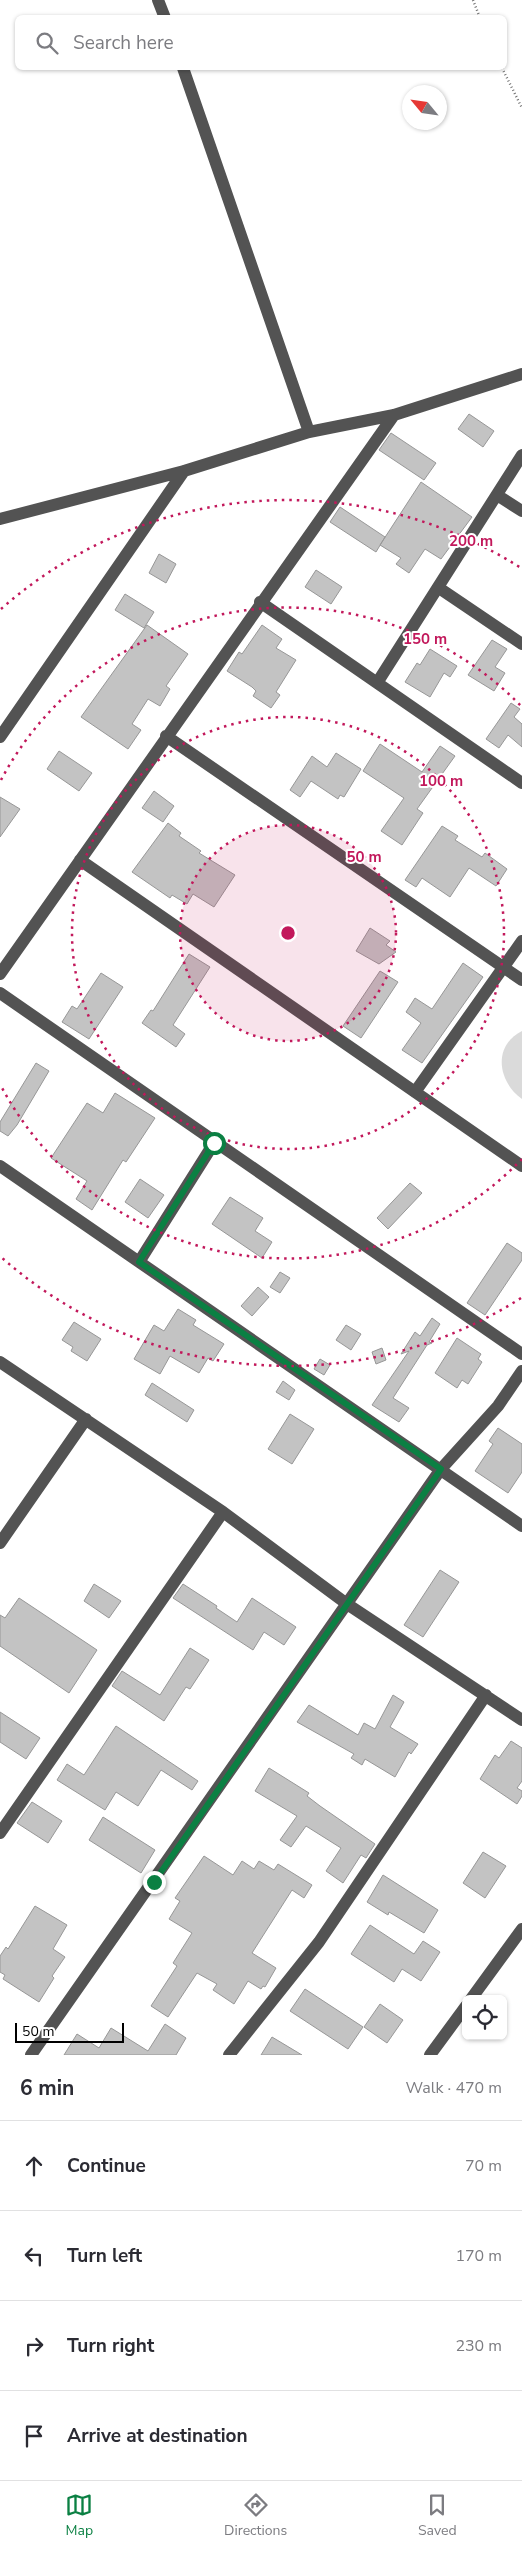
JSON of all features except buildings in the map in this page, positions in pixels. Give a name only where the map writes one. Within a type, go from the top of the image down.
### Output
[{"type":"street","points":[[158,0],[164,15]]},
{"type":"street","points":[[184,70],[309,432]]},
{"type":"street","points":[[0,519],[184,471],[309,432],[394,415],[522,374]]},
{"type":"street","points":[[0,974],[260,602],[394,415]]},
{"type":"street","points":[[377,683],[522,455]]},
{"type":"street","points":[[0,737],[184,471]]},
{"type":"street","points":[[497,495],[522,512]]},
{"type":"street","points":[[439,588],[522,644]]},
{"type":"street","points":[[260,602],[522,783]]},
{"type":"street","points":[[166,736],[522,980]]},
{"type":"street","points":[[80,860],[522,1166]]},
{"type":"street","points":[[415,1092],[522,941]]},
{"type":"street","points":[[0,993],[214,1143],[522,1354]]},
{"type":"street","points":[[139,1262],[214,1143]]},
{"type":"street","points":[[0,1166],[522,1526]]},
{"type":"street","points":[[0,1362],[223,1512],[347,1604],[522,1720]]},
{"type":"street","points":[[31,2055],[441,1469],[498,1406],[522,1371]]},
{"type":"street","points":[[0,1543],[86,1419]]},
{"type":"street","points":[[0,1833],[223,1512]]},
{"type":"street","points":[[229,2055],[320,1942],[486,1695]]},
{"type":"street","points":[[474,1995],[522,1929]]},
{"type":"street","points":[[430,2055],[462,2011]]},
{"type":"path","points":[[473,0],[479,15]]},
{"type":"path","points":[[503,70],[522,108]]},
{"type":"shaded area","points":[[522,1031],[522,1099],[508,1083],[504,1074],[502,1055],[512,1038]]},
{"type":"route","points":[[154,1882],[441,1469],[139,1262],[214,1143]]}]
